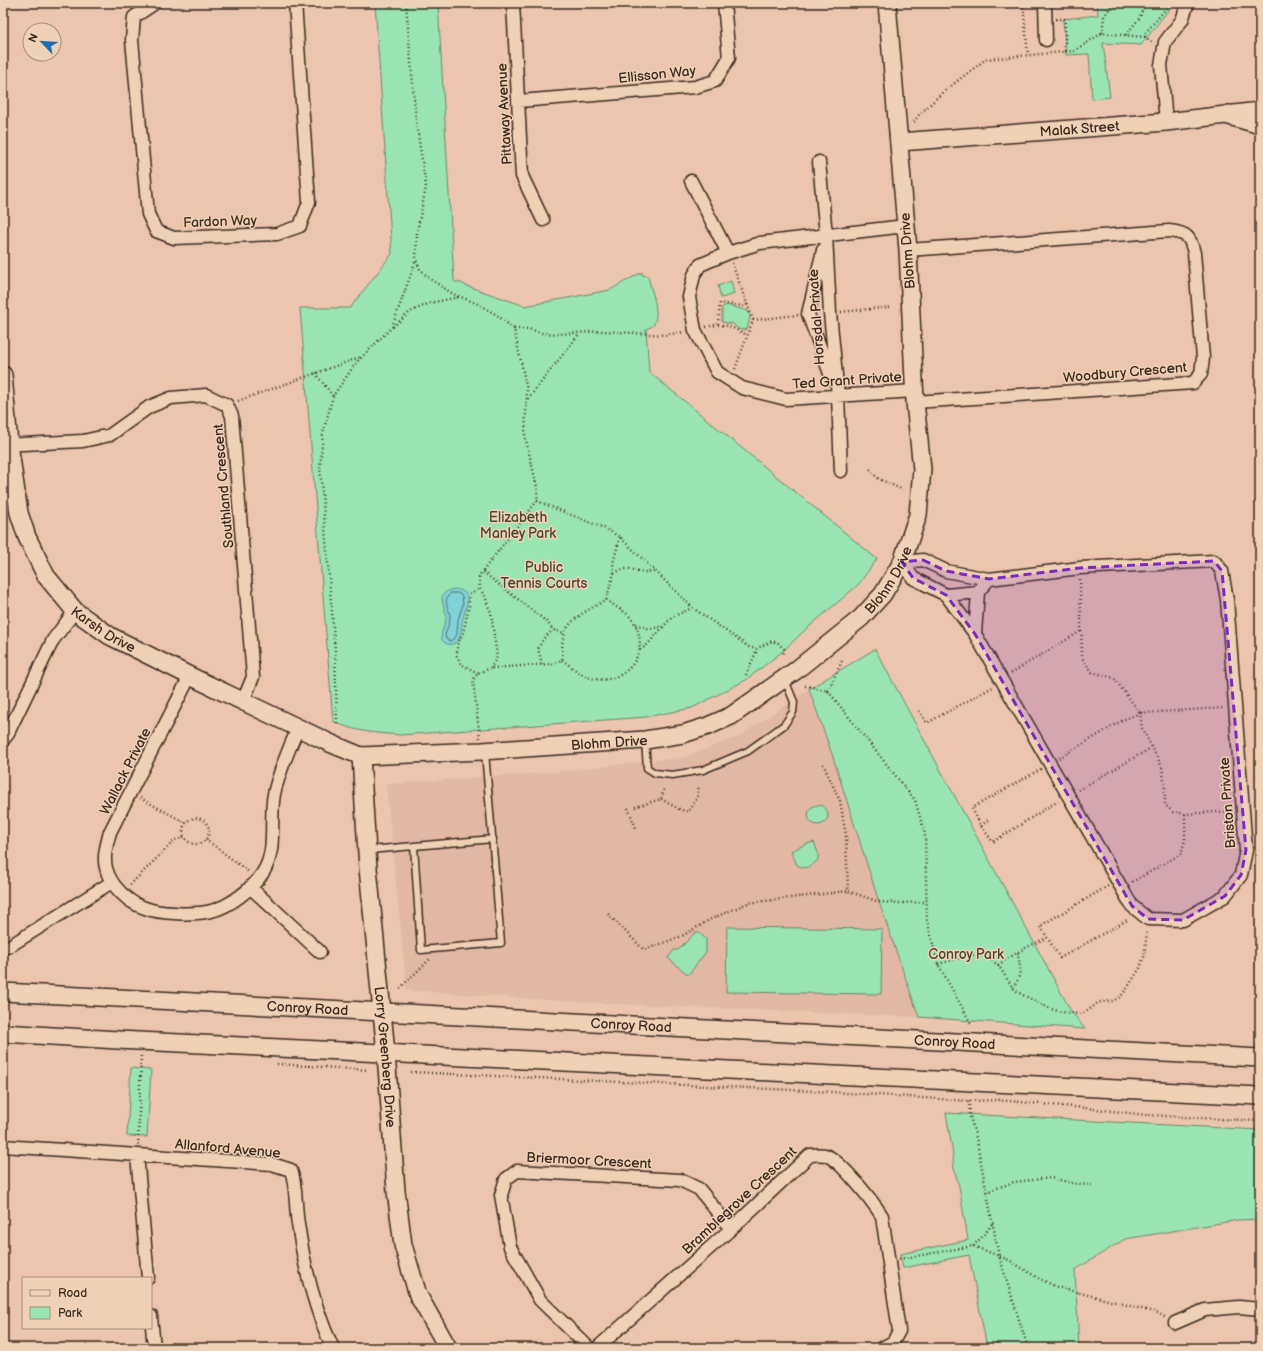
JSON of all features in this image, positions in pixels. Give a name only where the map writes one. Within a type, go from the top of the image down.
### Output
[{"type":"main road","points":[[1229,115],[1260,124]]},
{"type":"street","name":"Fardon Way","points":[[155,3],[134,17],[132,40],[148,214],[156,231],[174,238],[277,234],[300,226],[310,202],[295,3]]},
{"type":"street","name":"Pittaway Avenue","points":[[513,3],[522,176],[543,220]]},
{"type":"street","name":"Ellisson Way","points":[[519,101],[695,87],[715,81],[728,58],[724,3]]},
{"type":"street","name":"Blohm Drive","points":[[361,756],[484,751],[644,740],[683,734],[708,726],[731,716],[785,678],[860,618],[883,594],[902,562],[918,515],[922,469],[915,396],[908,250],[886,3]]},
{"type":"street","points":[[1044,3],[1046,40]]},
{"type":"street","points":[[1166,122],[1161,65],[1165,42],[1182,20],[1188,3]]},
{"type":"street","name":"Malak Street","points":[[899,142],[1166,122],[1260,111]]},
{"type":"street","name":"Horsdal Private","points":[[819,162],[826,236],[830,313],[838,396],[841,472]]},
{"type":"street","points":[[691,181],[728,254]]},
{"type":"street","name":"Ted Grant Private","points":[[905,226],[826,236],[760,242],[700,265],[694,275],[689,296],[695,330],[717,372],[742,388],[786,399],[838,396],[915,396]]},
{"type":"street","name":"Woodbury Crescent","points":[[908,250],[1169,231],[1182,232],[1191,240],[1194,253],[1203,358],[1201,374],[1193,383],[915,396]]},
{"type":"street","name":"Horsdal Private","points":[[826,236],[808,314],[838,396]]},
{"type":"street","name":"Karsh Drive","points":[[3,375],[6,445],[18,513],[27,537],[46,576],[75,611],[110,636],[298,728],[361,756]]},
{"type":"street","name":"Southland Crescent","points":[[6,445],[83,441],[110,435],[149,407],[171,398],[206,395],[227,405],[232,416],[253,678],[243,701]]},
{"type":"street","name":"Briston Private","points":[[902,562],[923,560],[946,571],[989,579],[1080,568],[1214,561],[1222,571],[1227,600],[1246,850],[1241,875],[1225,896],[1183,920],[1144,916]]},
{"type":"street","points":[[902,562],[914,578],[946,595],[975,634],[1132,906],[1144,916]]},
{"type":"street","points":[[975,634],[978,592],[989,579]]},
{"type":"street","points":[[946,595],[978,592]]},
{"type":"street","points":[[3,740],[7,735],[53,640],[75,611]]},
{"type":"street","name":"Wallack Private","points":[[190,676],[110,832],[105,853],[106,868],[112,882],[134,904],[145,909],[197,913],[212,911],[244,894],[254,883],[267,864],[271,851],[274,795],[280,774],[298,728]]},
{"type":"street","name":"Lorry Greenberg Drive","points":[[361,756],[367,850],[386,1053],[396,1191],[403,1245],[418,1295],[448,1348]]},
{"type":"street","points":[[8,947],[112,882]]},
{"type":"street","points":[[254,883],[320,952]]},
{"type":"street","name":"Conroy Road","points":[[3,992],[1260,1058]]},
{"type":"street","points":[[3,1033],[118,1040],[1260,1096]]},
{"type":"street","name":"Allanford Avenue","points":[[3,1146],[272,1164],[291,1170],[294,1181],[303,1254],[321,1318],[333,1348]]},
{"type":"street","points":[[138,1155],[148,1277]]},
{"type":"street","name":"Bramblegrove Crescent","points":[[597,1348],[731,1229],[810,1155],[826,1155],[838,1163],[875,1204],[882,1216],[899,1331],[893,1342],[882,1348]]},
{"type":"street","name":"Briermoor Crescent","points":[[589,1348],[540,1300],[510,1247],[501,1195],[506,1179],[517,1171],[680,1180],[699,1189],[731,1229]]},
{"type":"street","points":[[1175,1323],[1204,1310],[1239,1307],[1260,1309]]},
{"type":"street","points":[[152,1327],[154,1348]]},
{"type":"lane","points":[[644,740],[647,768],[655,773],[672,775],[703,770],[748,751],[784,725],[792,712],[794,702],[785,678]]},
{"type":"lane","points":[[414,846],[421,950],[502,943],[484,751]]},
{"type":"lane","points":[[367,850],[492,839]]},
{"type":"path","points":[[392,327],[416,259],[417,232],[426,187],[416,121],[406,3]]},
{"type":"path","points":[[1024,3],[1028,55]]},
{"type":"path","points":[[1102,33],[1104,17],[1112,3]]},
{"type":"path","points":[[1126,35],[1140,17],[1145,3]]},
{"type":"path","points":[[1145,37],[1146,32],[1171,3]]},
{"type":"path","points":[[1046,19],[1065,19],[1065,51]]},
{"type":"path","points":[[914,122],[918,116],[943,92],[986,59],[1074,51],[1102,33],[1145,37],[1164,50]]},
{"type":"path","points":[[728,254],[753,320],[730,381]]},
{"type":"path","points":[[416,259],[420,269],[430,279],[453,294],[476,303],[497,315],[514,329],[523,368],[528,399],[525,436],[538,491],[537,501],[479,576],[480,589],[486,598],[493,623],[497,657],[491,668]]},
{"type":"path","points":[[337,723],[335,650],[320,466],[323,433],[333,396],[356,363],[392,327],[410,312],[430,303],[461,297]]},
{"type":"path","points":[[718,324],[720,303],[743,306],[748,304]]},
{"type":"path","points":[[830,313],[891,308]]},
{"type":"path","points":[[753,320],[808,314]]},
{"type":"path","points":[[514,329],[529,329],[542,333],[559,334],[603,331],[666,335],[718,324],[728,325],[747,335]]},
{"type":"path","points":[[528,399],[580,333]]},
{"type":"path","points":[[227,405],[363,356]]},
{"type":"path","points":[[316,373],[333,396]]},
{"type":"path","points":[[870,469],[877,478],[903,490]]},
{"type":"path","points":[[537,501],[606,529],[620,537],[693,608],[749,647],[756,649],[772,641],[778,643],[784,649],[784,656]]},
{"type":"path","points":[[562,660],[564,633],[582,613],[606,600],[614,573],[613,563],[620,537]]},
{"type":"path","points":[[1080,568],[1082,658],[1092,672],[1114,678],[1140,713],[1142,728],[1162,767],[1166,805],[1173,812],[1185,814],[1243,810]]},
{"type":"path","points":[[614,573],[623,569],[643,572],[657,572]]},
{"type":"path","points":[[483,572],[547,622],[553,630],[564,633]]},
{"type":"path","points":[[478,673],[461,664],[457,656],[457,645],[463,633],[469,606],[469,595],[480,589]]},
{"type":"path","points":[[562,660],[590,678],[610,678],[621,676],[630,668],[639,651],[640,639],[635,624],[628,614],[606,600]]},
{"type":"path","points":[[639,651],[647,645],[672,617],[693,608]]},
{"type":"path","points":[[635,624],[650,629],[664,626]]},
{"type":"path","points":[[542,664],[538,649],[543,639],[553,630]]},
{"type":"path","points":[[746,675],[756,649]]},
{"type":"path","points":[[828,691],[843,659]]},
{"type":"path","points":[[484,751],[473,680],[478,673],[491,668],[552,664],[562,660]]},
{"type":"path","points":[[805,686],[828,691],[915,800],[925,834],[927,920],[938,964],[972,1025]]},
{"type":"path","points":[[1151,748],[1068,795],[992,842],[981,826],[972,808],[1050,764],[1124,719],[1140,713],[1235,707]]},
{"type":"path","points":[[823,764],[840,801],[846,835],[848,891]]},
{"type":"path","points":[[635,807],[661,799],[679,809],[688,812],[697,798],[699,785]]},
{"type":"path","points":[[661,799],[664,789]]},
{"type":"path","points":[[131,793],[186,823]]},
{"type":"path","points":[[628,808],[636,828]]},
{"type":"path","points":[[938,964],[971,955],[985,956],[998,965],[1013,988],[1019,993],[1050,1009],[1062,1012],[1080,1014],[1086,1012],[1099,1002],[1113,1001],[1120,997],[1140,968],[1144,957],[1148,927],[1144,916],[1060,958],[1040,926],[1181,854],[1185,840],[1185,814]]},
{"type":"path","points":[[193,819],[201,819],[207,825],[208,833],[205,840],[198,844],[194,844],[187,840],[184,837],[183,830],[186,823],[193,819]]},
{"type":"path","points":[[981,826],[988,820]]},
{"type":"path","points":[[122,893],[175,840],[184,837]]},
{"type":"path","points":[[205,840],[212,844],[254,883]]},
{"type":"path","points":[[608,914],[644,950],[682,936],[711,919],[748,903],[848,891],[879,902],[927,902]]},
{"type":"path","points":[[998,965],[1017,952],[1047,938]]},
{"type":"path","points":[[400,988],[440,949]]},
{"type":"path","points":[[1013,988],[1020,973],[1021,966],[1017,952]]},
{"type":"path","points":[[138,1155],[141,1055]]},
{"type":"path","points":[[411,1072],[833,1092],[969,1101],[998,1100],[1089,1108],[1146,1115],[1260,1121]]},
{"type":"path","points":[[969,1101],[970,1116],[977,1142],[999,1256],[1028,1348]]},
{"type":"path","points":[[986,1192],[1014,1182],[1051,1178],[1077,1184],[1092,1185]]},
{"type":"path","points":[[973,1246],[992,1224]]},
{"type":"path","points":[[889,1261],[973,1246],[1009,1260],[1038,1278],[1057,1287],[1158,1313],[1175,1323]]},
{"type":"highlighted area","points":[[923,560],[946,571],[989,579],[1080,568],[1214,561],[1222,571],[1246,850],[1241,875],[1225,896],[1183,920],[1148,919],[1132,906],[975,634],[946,595],[913,578],[902,562]]},
{"type":"shaded area","points":[[809,689],[832,754],[879,902],[919,1017],[575,1002],[407,990],[386,784],[554,772],[685,757],[740,736]]},
{"type":"green space","name":"Elizabeth Manley Park","points":[[375,3],[438,3],[454,281],[525,306],[610,290],[642,272],[642,275],[648,276],[656,308],[653,326],[646,329],[649,372],[877,559],[858,585],[783,651],[746,680],[692,708],[646,717],[400,735],[357,730],[333,721],[300,308],[350,308],[392,254]]},
{"type":"green space","points":[[1097,3],[1174,3],[1141,45],[1103,43],[1110,97],[1092,99],[1089,54],[1066,55],[1063,19],[1098,15]]},
{"type":"green space","points":[[731,281],[734,294],[721,298],[718,286]]},
{"type":"green space","points":[[727,305],[748,311],[750,317],[747,329],[738,329],[733,324],[722,322],[722,308]]},
{"type":"green space","name":"Conroy Park","points":[[875,649],[1071,1011],[1085,1029],[919,1017],[879,902],[832,754],[809,689]]},
{"type":"green space","points":[[818,805],[825,808],[828,815],[825,822],[818,825],[811,822],[808,815],[811,808]]},
{"type":"green space","points":[[814,842],[818,853],[818,860],[808,867],[797,865],[791,851]]},
{"type":"green space","points":[[727,927],[882,929],[881,994],[726,992]]},
{"type":"green space","points":[[697,931],[706,939],[706,952],[688,975],[668,958],[674,950],[678,950]]},
{"type":"green space","points":[[131,1068],[151,1070],[147,1137],[127,1136]]},
{"type":"green space","points":[[946,1113],[1260,1130],[1260,1219],[1238,1220],[1125,1239],[1075,1270],[1079,1348],[987,1348],[969,1255],[903,1268],[900,1254],[968,1240],[959,1186],[954,1168]]},
{"type":"water","points":[[454,589],[461,590],[465,593],[467,597],[467,606],[458,640],[452,644],[448,644],[444,642],[441,635],[446,619],[442,599],[444,593]]},
{"type":"park label","name":"Public Tennis Courts","points":[[544,576]]}]
